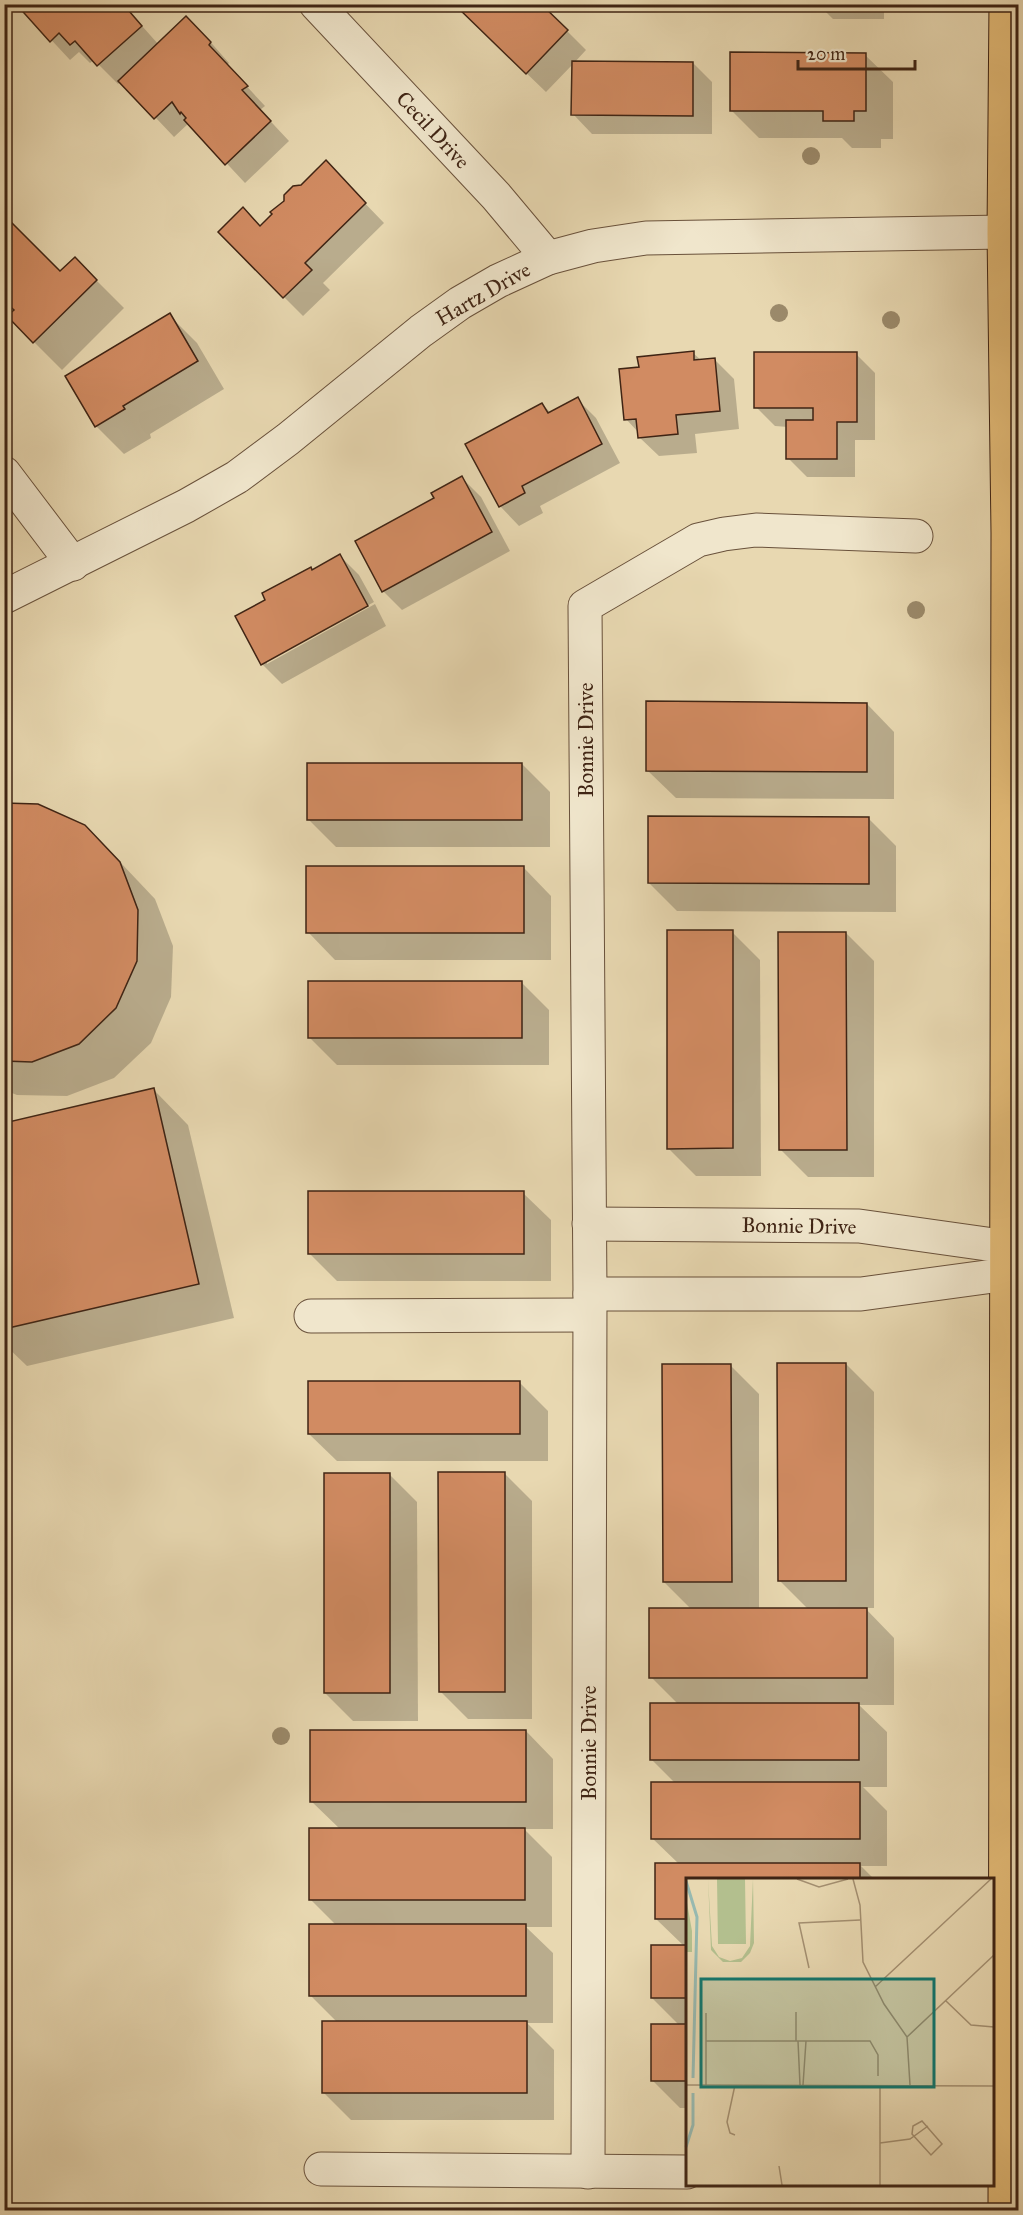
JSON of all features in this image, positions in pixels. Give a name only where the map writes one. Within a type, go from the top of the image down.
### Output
[{"type":"main road","points":[[1005,2211],[998,2175],[1012,1900],[1008,1261],[1013,519],[1004,232],[1006,4]]},
{"type":"street","name":"Cecil Drive","points":[[316,4],[496,196],[548,258]]},
{"type":"street","name":"Hartz Drive","points":[[4,597],[74,564],[237,477],[288,439],[421,331],[460,303],[498,281],[548,258],[593,246],[646,238],[1004,232]]},
{"type":"street","points":[[4,473],[74,564]]},
{"type":"street","name":"Bonnie Drive","points":[[588,2172],[590,1305],[585,606],[698,540],[724,534],[756,530],[916,536]]},
{"type":"street","name":"Bonnie Drive","points":[[589,1224],[860,1226],[1008,1261]]},
{"type":"street","points":[[310,1316],[861,1294],[1008,1261]]},
{"type":"street","points":[[321,2169],[686,2172]]},
{"type":"building","points":[[16,4],[123,4],[142,26],[97,66],[75,41],[70,45],[59,33],[50,42]]},
{"type":"building","points":[[454,4],[541,4],[568,30],[526,74]]},
{"type":"building","points":[[186,16],[211,42],[209,45],[248,86],[242,90],[271,121],[225,165],[184,120],[186,118],[181,112],[180,114],[172,102],[154,119],[118,81]]},
{"type":"building","points":[[730,52],[866,53],[866,111],[854,111],[854,121],[823,121],[823,111],[730,111]]},
{"type":"building","points":[[572,61],[693,62],[693,116],[571,115]]},
{"type":"building","points":[[326,160],[366,203],[305,263],[312,270],[283,298],[218,232],[243,207],[260,226],[272,214],[270,212],[284,201],[284,195],[293,186],[301,185]]},
{"type":"building","points":[[4,215],[60,271],[75,257],[97,280],[33,343],[7,316],[14,310],[4,301]]},
{"type":"building","points":[[170,313],[198,361],[123,406],[125,409],[95,427],[65,376]]},
{"type":"building","points":[[694,351],[694,360],[715,358],[720,411],[676,415],[678,434],[638,438],[636,419],[624,420],[619,369],[639,367],[637,357]]},
{"type":"building","points":[[754,352],[857,352],[857,422],[837,422],[837,459],[786,459],[786,420],[813,420],[813,408],[754,408]]},
{"type":"building","points":[[578,397],[602,444],[522,486],[525,493],[499,507],[465,444],[542,403],[548,413]]},
{"type":"building","points":[[462,476],[492,532],[382,592],[355,541],[434,498],[431,493]]},
{"type":"building","points":[[340,554],[368,606],[261,665],[235,616],[265,600],[262,593]]},
{"type":"building","points":[[646,701],[867,703],[867,772],[646,771]]},
{"type":"building","points":[[307,763],[522,763],[522,820],[307,820]]},
{"type":"building","points":[[4,803],[38,804],[85,825],[120,862],[138,910],[137,961],[116,1008],[79,1044],[32,1062],[4,1061]]},
{"type":"building","points":[[648,816],[869,817],[869,884],[648,883]]},
{"type":"building","points":[[306,866],[524,866],[524,933],[306,933]]},
{"type":"building","points":[[667,930],[733,930],[733,1148],[667,1149]]},
{"type":"building","points":[[778,932],[846,932],[847,1150],[779,1150]]},
{"type":"building","points":[[308,981],[522,981],[522,1038],[308,1038]]},
{"type":"building","points":[[154,1088],[199,1284],[4,1329],[4,1123]]},
{"type":"building","points":[[308,1191],[524,1191],[524,1254],[308,1254]]},
{"type":"building","points":[[777,1363],[846,1363],[846,1581],[778,1581]]},
{"type":"building","points":[[662,1364],[731,1364],[732,1582],[663,1582]]},
{"type":"building","points":[[308,1381],[520,1381],[520,1434],[308,1434]]},
{"type":"building","points":[[438,1472],[505,1472],[505,1692],[439,1692]]},
{"type":"building","points":[[324,1473],[390,1473],[390,1693],[324,1693]]},
{"type":"building","points":[[649,1608],[867,1608],[867,1678],[649,1678]]},
{"type":"building","points":[[650,1703],[859,1703],[859,1760],[650,1760]]},
{"type":"building","points":[[310,1730],[526,1730],[526,1802],[310,1802]]},
{"type":"building","points":[[651,1782],[860,1782],[860,1839],[651,1839]]},
{"type":"building","points":[[309,1828],[525,1828],[525,1900],[309,1900]]},
{"type":"building","points":[[655,1863],[860,1863],[860,1878],[686,1878],[686,1919],[655,1919]]},
{"type":"building","points":[[309,1924],[526,1924],[526,1996],[309,1996]]},
{"type":"building","points":[[651,1945],[686,1945],[686,1998],[651,1998]]},
{"type":"building","points":[[322,2021],[527,2021],[527,2093],[322,2093]]},
{"type":"building","points":[[651,2024],[686,2024],[686,2081],[651,2081]]}]
